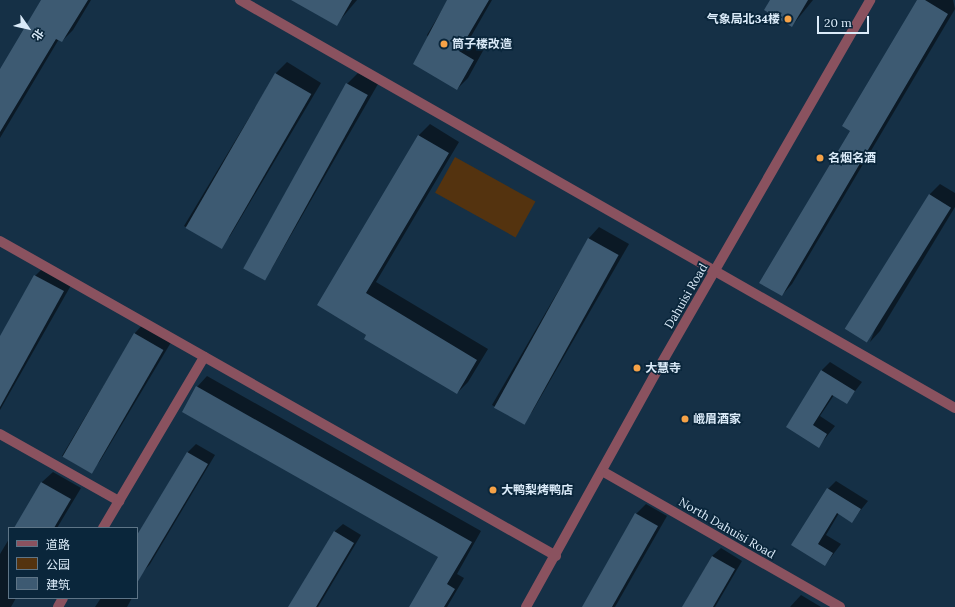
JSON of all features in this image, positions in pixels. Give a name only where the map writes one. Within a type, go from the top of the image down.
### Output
[{"type":"street","points":[[240,0],[716,270],[955,408]]},
{"type":"street","name":"Dahuisi Road","points":[[526,607],[870,0]]},
{"type":"street","points":[[0,241],[556,556]]},
{"type":"street","points":[[104,527],[204,357]]},
{"type":"street","points":[[0,434],[119,501]]},
{"type":"street","name":"North Dahuisi Road","points":[[602,471],[840,607]]},
{"type":"green space","points":[[455,157],[535,202],[516,237],[435,193]]},
{"type":"building","points":[[41,0],[88,0],[62,42],[56,39],[0,132],[0,69]]},
{"type":"building","points":[[291,0],[352,0],[337,26]]},
{"type":"building","name":"筒子楼改造","points":[[447,0],[489,0],[459,51],[474,60],[457,90],[413,64]]},
{"type":"building","name":"气象局北34楼","points":[[770,0],[808,0],[792,27],[764,10]]},
{"type":"building","points":[[917,0],[925,0],[948,14],[782,296],[759,283],[850,131],[842,126]]},
{"type":"building","points":[[275,73],[311,94],[222,249],[186,228]]},
{"type":"building","points":[[346,83],[368,95],[265,281],[243,268]]},
{"type":"building","points":[[418,135],[449,153],[366,293],[477,360],[457,394],[364,339],[366,335],[317,305]]},
{"type":"building","points":[[929,194],[951,208],[867,343],[845,329]]},
{"type":"building","points":[[588,238],[619,255],[525,425],[494,408]]},
{"type":"building","points":[[34,275],[64,291],[0,407],[0,336]]},
{"type":"building","points":[[134,333],[163,350],[92,474],[63,457]]},
{"type":"building","points":[[821,370],[855,391],[847,404],[832,395],[813,425],[827,434],[819,448],[786,427]]},
{"type":"building","points":[[196,386],[472,542],[447,584],[455,589],[444,607],[409,607],[438,557],[182,412]]},
{"type":"building","points":[[187,452],[208,464],[138,581],[138,533]]},
{"type":"building","points":[[41,482],[71,499],[55,527],[15,527]]},
{"type":"building","points":[[827,488],[861,509],[852,523],[837,513],[818,544],[833,553],[825,566],[791,545]]},
{"type":"building","points":[[635,513],[658,526],[612,607],[582,607]]},
{"type":"building","points":[[334,531],[354,543],[316,607],[288,607]]},
{"type":"building","points":[[712,556],[735,569],[713,607],[682,607]]},
{"type":"place","name":"气象局北34楼","points":[[788,19]]},
{"type":"place","name":"筒子楼改造","points":[[444,44]]},
{"type":"place","name":"名烟名酒","points":[[820,158]]},
{"type":"place","name":"大慧寺","points":[[637,368]]},
{"type":"place","name":"峨眉酒家","points":[[685,419]]},
{"type":"place","name":"大鸭梨烤鸭店","points":[[493,490]]}]
